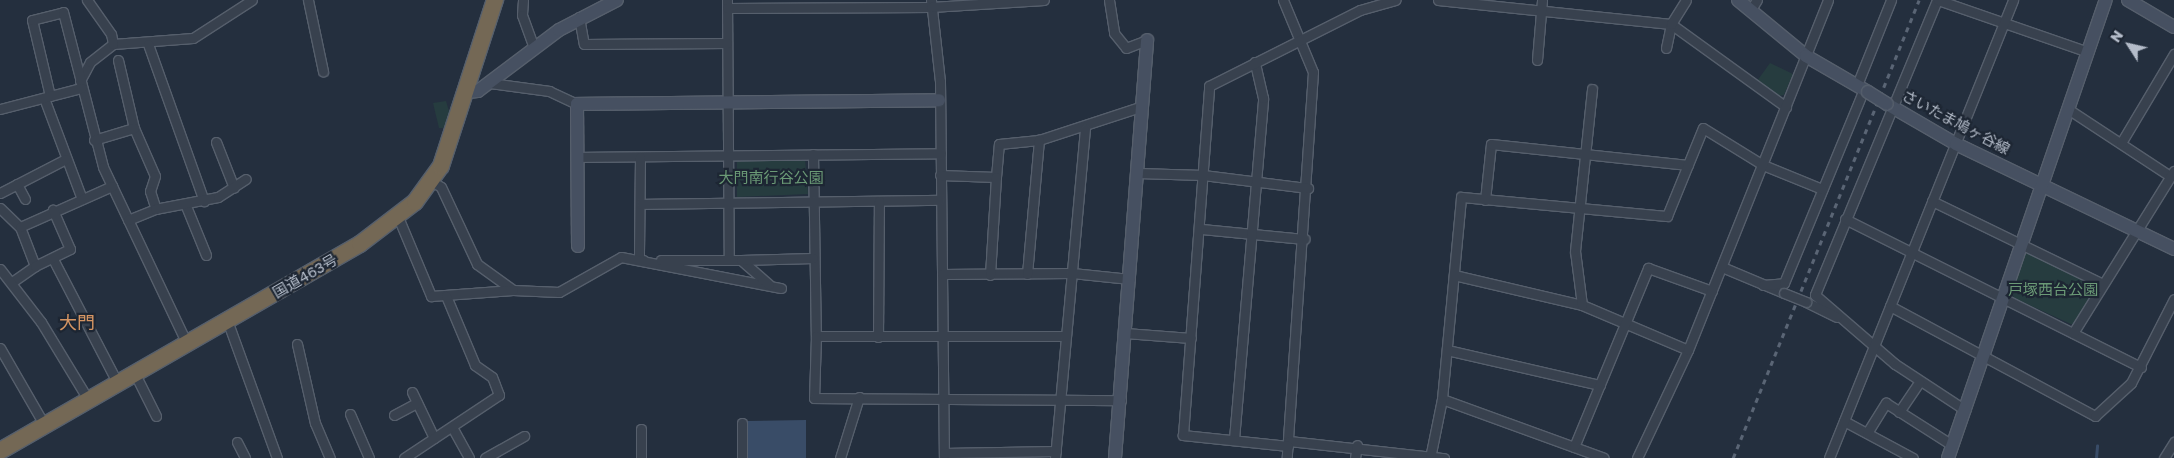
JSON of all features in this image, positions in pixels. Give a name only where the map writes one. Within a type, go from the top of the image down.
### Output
[{"type":"highway","name":"国道463号","points":[[0,451],[187,344],[398,217],[433,182],[466,92],[495,0]]},
{"type":"street","points":[[87,0],[111,34],[113,44]]},
{"type":"street","points":[[0,109],[47,97],[80,85],[90,62],[113,44],[148,44],[200,36],[252,0]]},
{"type":"street","points":[[308,0],[324,70]]},
{"type":"street","points":[[523,0],[522,15],[534,48]]},
{"type":"street","points":[[466,92],[478,91],[534,48],[579,17],[617,0]]},
{"type":"street","points":[[729,260],[731,203],[728,155],[727,4],[931,4],[1044,0]]},
{"type":"street","points":[[1110,0],[1114,33],[1126,48],[1147,40],[1121,400],[1115,458]]},
{"type":"street","points":[[1283,0],[1302,38],[1313,72],[1305,238],[1287,458]]},
{"type":"street","points":[[1396,0],[1360,10],[1209,86],[1201,229],[1183,435],[1288,443],[1357,445],[1444,458]]},
{"type":"street","points":[[1438,0],[1671,24],[1786,107]]},
{"type":"street","points":[[1537,60],[1542,0]]},
{"type":"street","points":[[1666,48],[1671,24],[1686,0]]},
{"type":"street","name":"さいたま鳩ヶ谷線","points":[[1738,0],[1753,5],[1806,56],[1889,106],[1956,144],[2043,184],[2174,249]]},
{"type":"street","points":[[1637,458],[1688,350],[1828,0]]},
{"type":"street","points":[[1763,285],[1784,283],[1863,89],[1891,0]]},
{"type":"street","points":[[1965,410],[1919,382],[1815,295],[1889,106],[1937,0],[2088,52]]},
{"type":"street","points":[[1829,458],[2013,0]]},
{"type":"street","points":[[1948,458],[2106,0]]},
{"type":"street","points":[[2128,0],[2174,27]]},
{"type":"street","points":[[931,4],[939,100],[941,153],[944,456],[1055,454],[1062,397],[1085,128]]},
{"type":"street","points":[[82,199],[66,159],[47,97],[32,20],[63,12],[94,140],[112,186],[187,344]]},
{"type":"street","points":[[579,17],[584,44],[727,43]]},
{"type":"street","points":[[148,44],[204,201]]},
{"type":"street","points":[[2121,143],[2174,54]]},
{"type":"street","points":[[118,60],[134,128],[155,176],[150,191],[156,209]]},
{"type":"street","points":[[1234,439],[1253,235],[1263,98],[1255,62]]},
{"type":"street","points":[[490,83],[549,91],[577,104],[728,105],[939,100]]},
{"type":"street","points":[[1582,305],[1575,251],[1587,153],[1592,89]]},
{"type":"street","points":[[577,104],[578,246]]},
{"type":"street","points":[[990,275],[999,144],[1039,140],[1085,128],[1143,106]]},
{"type":"street","points":[[2068,109],[2172,173],[2073,333]]},
{"type":"street","points":[[94,140],[134,128]]},
{"type":"street","points":[[1431,456],[1442,399],[1461,197],[1581,210],[1667,216],[1703,128],[1763,165],[1822,189]]},
{"type":"street","points":[[1027,274],[1039,140]]},
{"type":"street","points":[[216,142],[234,188]]},
{"type":"street","points":[[1485,200],[1491,144],[1688,165]]},
{"type":"street","points":[[578,157],[941,153]]},
{"type":"street","points":[[813,154],[813,258],[816,336],[814,398],[1062,397],[1121,400]]},
{"type":"street","points":[[639,260],[640,156]]},
{"type":"street","points":[[0,193],[66,159]]},
{"type":"street","points":[[1138,173],[1203,175],[1308,188]]},
{"type":"street","points":[[940,175],[996,177]]},
{"type":"street","points":[[128,220],[156,209],[186,206],[204,201],[234,188],[246,179]]},
{"type":"street","points":[[433,182],[441,187],[477,264],[513,290]]},
{"type":"street","points":[[18,184],[26,199]]},
{"type":"street","points":[[20,227],[53,210],[112,186]]},
{"type":"street","points":[[641,204],[940,200]]},
{"type":"street","points":[[878,337],[879,201]]},
{"type":"street","points":[[1932,201],[2022,243],[2103,284]]},
{"type":"street","points":[[186,206],[206,255]]},
{"type":"street","points":[[0,208],[20,227],[35,266]]},
{"type":"street","points":[[12,282],[35,266],[53,259],[71,246],[53,210]]},
{"type":"street","points":[[398,217],[431,296],[513,290],[559,292],[621,257],[769,284],[781,288]]},
{"type":"street","points":[[1845,219],[2002,300],[2141,367]]},
{"type":"street","points":[[1201,229],[1305,238]]},
{"type":"street","points":[[639,260],[813,258]]},
{"type":"street","points":[[53,259],[118,384]]},
{"type":"street","points":[[741,260],[769,284]]},
{"type":"street","points":[[1722,267],[1840,317]]},
{"type":"street","points":[[1574,448],[1648,268],[1712,291]]},
{"type":"street","points":[[0,269],[12,282],[89,401]]},
{"type":"street","points":[[942,274],[1072,273],[1130,279]]},
{"type":"street","points":[[1454,275],[1582,305],[1625,325],[1688,350]]},
{"type":"street","points":[[404,458],[499,395],[492,377],[475,365],[446,296]]},
{"type":"street","points":[[1890,306],[2096,416],[2124,391],[2141,367],[2174,299]]},
{"type":"street","points":[[227,320],[277,458]]},
{"type":"street","points":[[1125,333],[1191,338]]},
{"type":"street","points":[[816,336],[1066,336]]},
{"type":"street","points":[[297,344],[315,423],[330,458]]},
{"type":"street","points":[[0,348],[45,426]]},
{"type":"street","points":[[1447,350],[1600,385]]},
{"type":"street","points":[[135,374],[156,416]]},
{"type":"street","points":[[1899,412],[1919,382]]},
{"type":"street","points":[[412,392],[434,438]]},
{"type":"street","points":[[840,458],[859,398]]},
{"type":"street","points":[[1442,399],[1604,458]]},
{"type":"street","points":[[394,415],[418,403]]},
{"type":"street","points":[[1867,433],[1886,403],[1952,445]]},
{"type":"street","points":[[350,414],[369,458]]},
{"type":"street","points":[[1844,421],[1913,458]]},
{"type":"street","points":[[742,423],[742,458]]},
{"type":"street","points":[[452,427],[469,458]]},
{"type":"street","points":[[640,429],[641,458]]},
{"type":"street","points":[[485,458],[524,436]]},
{"type":"street","points":[[237,442],[246,458]]},
{"type":"street","points":[[2164,458],[2174,442]]},
{"type":"street","points":[[1355,458],[1357,445]]},
{"type":"green space","points":[[1770,63],[1793,74],[1784,95],[1778,96],[1757,81]]},
{"type":"green space","points":[[446,101],[451,118],[447,128],[439,128],[433,103]]},
{"type":"green space","name":"大門南行谷公園","points":[[737,159],[805,159],[808,194],[737,197]]},
{"type":"green space","name":"戸塚西台公園","points":[[2031,252],[2095,283],[2096,289],[2073,325],[2014,298],[2012,292],[2024,255]]},
{"type":"water","points":[[806,420],[806,458],[747,458],[747,421]]},
{"type":"waterway","points":[[2118,400],[2131,389]]},
{"type":"waterway","points":[[2096,458],[2097,446]]},
{"type":"railway","points":[[1733,458],[1919,0]]},
{"type":"district","name":"大門","points":[[77,322]]}]
